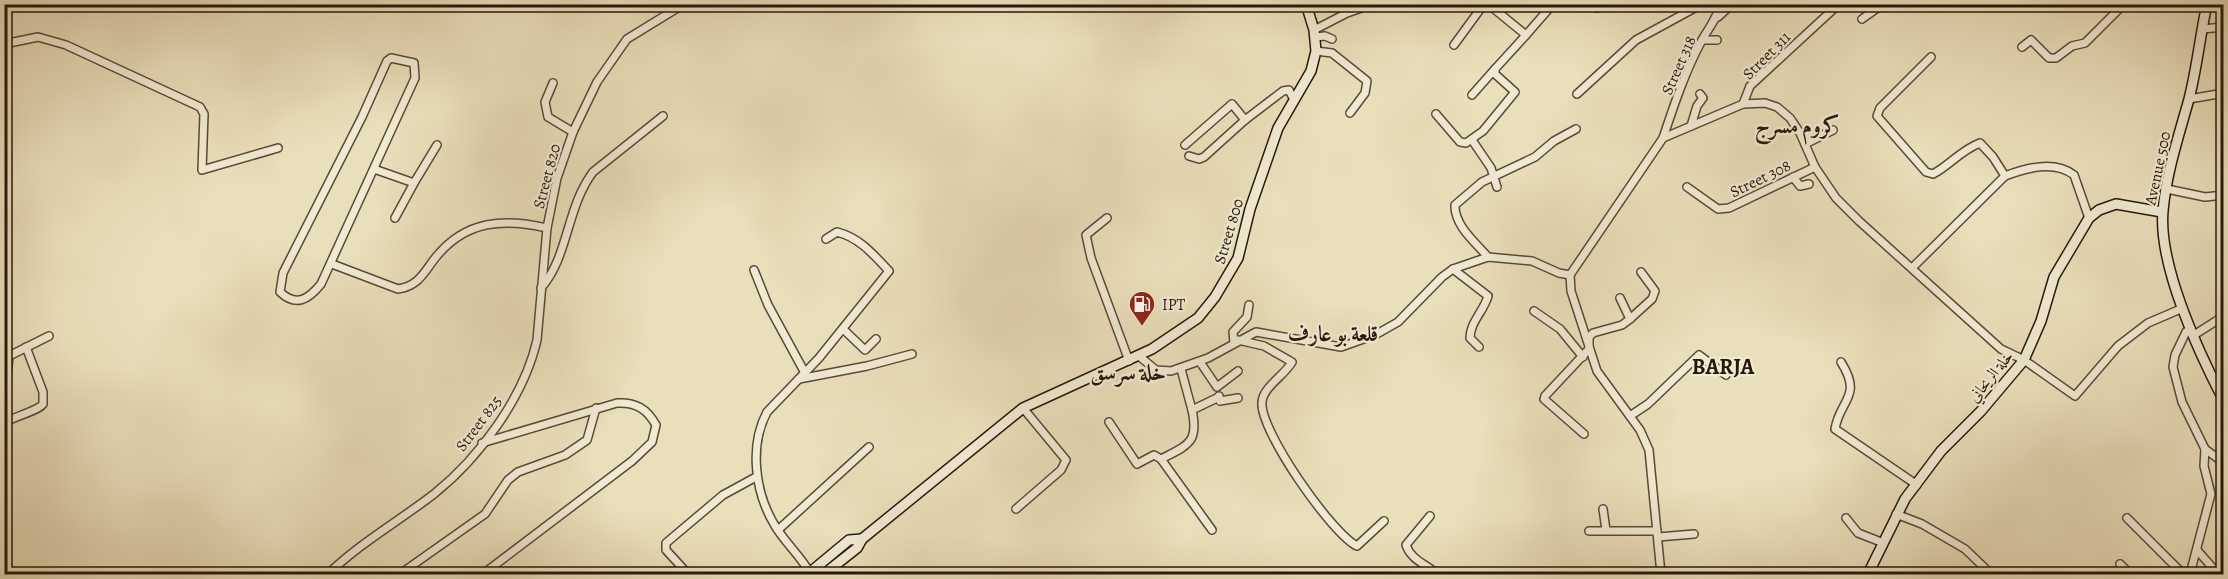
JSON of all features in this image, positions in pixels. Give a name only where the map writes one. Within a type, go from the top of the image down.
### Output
[{"type":"main road","name":"Street 800","points":[[810,574],[825,572],[849,540],[862,539],[1023,408],[1139,356],[1174,336],[1198,318],[1229,278],[1238,258],[1264,162],[1278,128],[1311,70],[1316,51],[1306,4]]},
{"type":"main road","name":"Avenue 500","points":[[2207,4],[2189,99],[2162,212],[2164,242],[2183,308],[2223,401]]},
{"type":"main road","points":[[2089,218],[2100,210],[2116,204],[2162,212]]},
{"type":"main road","name":"خلة الريحاني","points":[[1868,574],[1896,514],[1941,452],[1981,411],[2024,360],[2042,321],[2054,277],[2089,218]]},
{"type":"street","name":"Street 820","points":[[332,264],[398,289],[410,287],[419,281],[445,247],[469,230],[484,225],[518,221],[547,228],[557,178],[573,132],[597,82],[627,39],[684,4]]},
{"type":"street","points":[[1314,34],[1347,13],[1373,4]]},
{"type":"street","points":[[1454,45],[1486,4],[1526,35]]},
{"type":"street","points":[[1472,95],[1553,4]]},
{"type":"street","points":[[1577,94],[1636,40],[1702,4]]},
{"type":"street","name":"Street 318","points":[[1570,275],[1663,138],[1680,88],[1702,40],[1718,17],[1720,4]]},
{"type":"street","points":[[1718,17],[1732,4]]},
{"type":"street","name":"Street 311","points":[[1743,104],[1750,86],[1839,4]]},
{"type":"street","points":[[1862,19],[1883,4]]},
{"type":"street","points":[[2022,47],[2031,40],[2049,58],[2056,58],[2092,37],[2124,4]]},
{"type":"street","points":[[2202,29],[2223,27]]},
{"type":"street","points":[[1314,34],[1332,39]]},
{"type":"street","points":[[4,44],[38,37],[66,45],[200,107],[204,114],[202,170],[278,148]]},
{"type":"street","points":[[1702,40],[1717,39]]},
{"type":"street","points":[[1316,51],[1332,53],[1367,81],[1365,93],[1350,113]]},
{"type":"street","points":[[1931,57],[1880,108],[1878,116],[1926,172],[1933,174],[1967,148],[1980,143],[2005,176]]},
{"type":"street","points":[[391,58],[407,60],[416,66],[415,78],[374,169],[321,284],[305,299],[293,301],[280,292],[283,273],[362,117],[387,61],[391,58]]},
{"type":"street","points":[[1436,114],[1460,142],[1472,140],[1497,116],[1515,92],[1495,74],[1495,69]]},
{"type":"street","points":[[553,83],[545,102],[548,117],[573,132]]},
{"type":"street","points":[[1189,156],[1199,159],[1204,157],[1245,120],[1283,91],[1289,90],[1294,100]]},
{"type":"street","points":[[2189,99],[2223,93]]},
{"type":"street","points":[[1691,126],[1697,106],[1703,98],[1700,94]]},
{"type":"street","points":[[1663,138],[1703,119],[1743,104],[1755,102],[1777,107],[1790,118],[1815,166],[1836,198],[2001,349],[2024,360],[2075,396],[2118,346],[2148,323],[2183,308]]},
{"type":"street","points":[[1185,145],[1232,104],[1245,120]]},
{"type":"street","points":[[541,288],[554,273],[575,202],[593,172],[663,116]]},
{"type":"street","points":[[1702,131],[1703,119]]},
{"type":"street","points":[[1488,257],[1454,216],[1455,205],[1482,182],[1535,157],[1554,141],[1576,129]]},
{"type":"street","points":[[1805,144],[1833,130]]},
{"type":"street","points":[[1472,140],[1491,168],[1497,187]]},
{"type":"street","points":[[395,218],[437,145]]},
{"type":"street","name":"Street 308","points":[[1687,187],[1718,209],[1741,203],[1815,166]]},
{"type":"street","points":[[1912,268],[2005,176],[2037,167],[2053,167],[2069,172],[2074,175],[2089,218]]},
{"type":"street","points":[[374,169],[414,183]]},
{"type":"street","points":[[1793,177],[1800,186],[1809,184]]},
{"type":"street","points":[[2167,189],[2205,197],[2223,195]]},
{"type":"street","points":[[1107,218],[1086,235],[1091,258],[1129,361]]},
{"type":"street","name":"Street 825","points":[[328,574],[360,547],[435,492],[482,443],[513,397],[533,357],[540,325],[547,228]]},
{"type":"street","points":[[810,574],[803,560],[774,525],[756,477],[762,422],[767,412],[805,373],[889,271],[865,245],[848,235],[837,232],[826,239]]},
{"type":"street","points":[[1139,356],[1156,370],[1181,369],[1200,362],[1247,335],[1262,332],[1341,347],[1357,343],[1398,322],[1442,277],[1453,269],[1488,257],[1532,261],[1559,273],[1570,275],[1571,291],[1589,350],[1598,371],[1645,439],[1649,450],[1661,574]]},
{"type":"street","points":[[1453,269],[1488,296],[1484,309],[1470,332],[1470,338],[1479,347]]},
{"type":"street","points":[[754,270],[768,305],[805,373]]},
{"type":"street","points":[[1584,434],[1544,399],[1589,350],[1589,337],[1593,333],[1622,325],[1652,299],[1655,291],[1641,272]]},
{"type":"street","points":[[1620,298],[1630,319]]},
{"type":"street","points":[[1236,342],[1233,332],[1247,317],[1249,306]]},
{"type":"street","points":[[1534,311],[1560,329],[1583,357]]},
{"type":"street","points":[[2223,316],[2192,332],[2175,355],[2173,367],[2182,402],[2205,449],[2223,463]]},
{"type":"street","points":[[843,329],[865,350],[876,339]]},
{"type":"street","points":[[5,403],[9,356],[50,336]]},
{"type":"street","points":[[1236,342],[1264,346],[1292,362],[1264,396],[1261,405],[1275,442],[1319,506],[1357,546],[1384,521]]},
{"type":"street","points":[[4,423],[18,414],[40,409],[45,398],[27,347]]},
{"type":"street","points":[[799,379],[867,366],[912,354]]},
{"type":"street","points":[[1630,416],[1648,404],[1699,355],[1726,375]]},
{"type":"street","points":[[1200,362],[1217,387],[1220,401],[1239,398]]},
{"type":"street","points":[[1841,362],[1851,378],[1851,385],[1846,406],[1837,419],[1835,429],[1917,485]]},
{"type":"street","points":[[1161,459],[1192,441],[1196,432],[1181,369]]},
{"type":"street","points":[[1217,387],[1238,371]]},
{"type":"street","points":[[1192,410],[1219,397]]},
{"type":"street","points":[[482,443],[596,408],[624,402],[646,411],[656,425],[652,442],[632,461],[483,574]]},
{"type":"street","points":[[400,574],[485,514],[508,480],[518,472],[565,454],[587,440],[596,408]]},
{"type":"street","points":[[1016,509],[1061,470],[1066,460],[1023,408]]},
{"type":"street","points":[[1109,422],[1137,464],[1154,455],[1161,459],[1212,530]]},
{"type":"street","points":[[778,530],[869,447]]},
{"type":"street","points":[[2190,574],[2211,494],[2204,466],[2205,449]]},
{"type":"street","points":[[688,574],[666,550],[666,543],[723,495],[756,477]]},
{"type":"street","points":[[1603,509],[1606,530]]},
{"type":"street","points":[[1896,514],[1922,524],[1965,549],[1991,574]]},
{"type":"street","points":[[1430,516],[1406,545],[1420,563],[1428,566],[1437,574]]},
{"type":"street","points":[[1846,518],[1858,533],[1881,542]]},
{"type":"street","points":[[2127,518],[2183,574]]},
{"type":"street","points":[[1589,531],[1694,534]]},
{"type":"street","points":[[2197,550],[2218,574]]},
{"type":"street","points":[[803,560],[825,572]]},
{"type":"street","points":[[2120,564],[2130,574]]},
{"type":"place","name":"IPT","points":[[1142,327]]},
{"type":"district","name":"كروم مسرج","points":[[1797,125]]},
{"type":"district","name":"قلعة بو عارف","points":[[1333,333]]},
{"type":"district","name":"BARJA","points":[[1723,366]]},
{"type":"district","name":"خلة سرسق","points":[[1128,372]]}]
